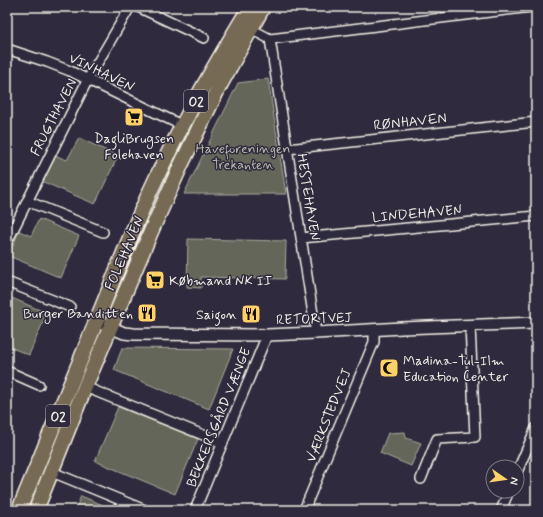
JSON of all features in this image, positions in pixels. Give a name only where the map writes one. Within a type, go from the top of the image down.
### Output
[{"type":"main road","name":"FOLEHAVEN","points":[[19,510],[95,321],[147,198],[182,126],[250,7]]},
{"type":"main road","name":"FOLEHAVEN","points":[[36,510],[153,227],[181,165],[218,89],[264,7]]},
{"type":"street","name":"FRUGTHAVEN","points":[[7,242],[88,80],[130,7]]},
{"type":"street","points":[[138,7],[204,38]]},
{"type":"street","points":[[251,29],[270,39],[532,7]]},
{"type":"street","name":"HESTEHAVEN","points":[[270,39],[316,333]]},
{"type":"street","name":"VINHAVEN","points":[[7,49],[70,71],[182,126]]},
{"type":"street","name":"RØNHAVEN","points":[[287,149],[536,122]]},
{"type":"street","name":"FOLEHAVEN","points":[[27,201],[103,232]]},
{"type":"street","name":"LINDEHAVEN","points":[[301,238],[536,216]]},
{"type":"street","points":[[7,282],[70,307]]},
{"type":"street","name":"RETORTVEJ","points":[[95,321],[124,333],[134,334],[267,335],[536,323]]},
{"type":"street","points":[[421,479],[437,439],[475,437],[470,325]]},
{"type":"street","name":"VÆRKSTEDVEJ","points":[[304,510],[374,342],[374,330]]},
{"type":"street","name":"BEKKERSGÅRD VÆNGE","points":[[195,510],[267,335]]},
{"type":"street","points":[[7,371],[39,385]]},
{"type":"street","points":[[86,387],[223,443]]},
{"type":"street","points":[[525,460],[533,447],[536,428]]},
{"type":"street","points":[[52,472],[145,510]]},
{"type":"street","points":[[501,510],[506,499]]},
{"type":"green space","name":"Haveforeningen Trekanten","points":[[268,79],[286,194],[184,194],[238,83]]},
{"type":"green space","points":[[79,138],[118,156],[95,204],[41,181],[54,155],[67,160]]},
{"type":"green space","points":[[39,219],[79,236],[61,278],[9,256],[19,231],[31,236]]},
{"type":"green space","points":[[188,239],[286,241],[285,279],[201,277],[201,288],[187,287]]},
{"type":"green space","points":[[7,296],[47,313],[29,355],[7,346]]},
{"type":"green space","points":[[122,348],[233,349],[209,409],[114,370]]},
{"type":"green space","points":[[118,407],[198,439],[175,494],[95,461]]},
{"type":"green space","points":[[405,432],[406,438],[421,443],[411,466],[380,453],[388,433]]},
{"type":"green space","points":[[81,496],[115,510],[75,510]]},
{"type":"place","name":"DagliBrugsen Folehaven","points":[[134,117]]},
{"type":"place","name":"Købmand NK II","points":[[155,280]]},
{"type":"place","name":"Burger Banditten","points":[[147,313]]},
{"type":"place","name":"Saigon","points":[[251,314]]},
{"type":"place","name":"Madina-Tul-Ilm Education Center","points":[[389,368]]}]
